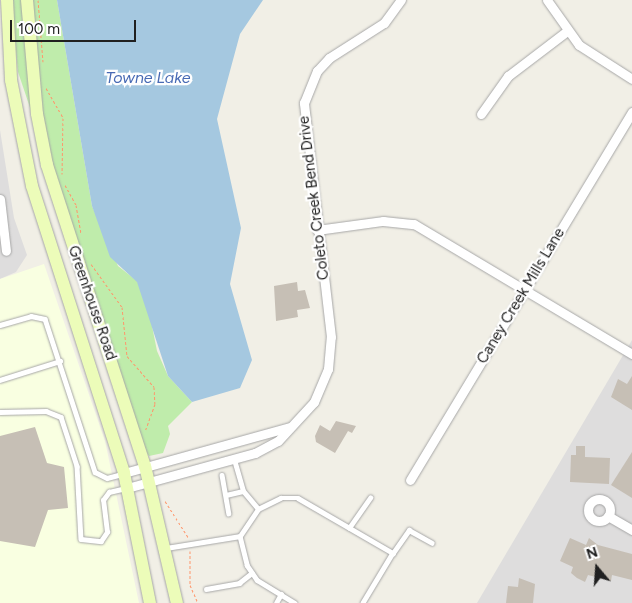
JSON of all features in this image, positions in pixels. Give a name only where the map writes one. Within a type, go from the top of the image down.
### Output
[{"type":"main road","name":"Greenhouse Road","points":[[7,0],[11,80],[21,137],[55,263],[124,473],[150,603]]},
{"type":"main road","name":"Greenhouse Road","points":[[27,0],[39,122],[75,256],[144,466],[177,603]]},
{"type":"main road","points":[[55,263],[75,256]]},
{"type":"street","name":"Coleto Creek Bend Drive","points":[[127,488],[234,459],[278,441],[314,402],[331,354],[303,119],[308,87],[329,58],[384,23],[401,0]]},
{"type":"street","points":[[547,0],[567,31],[594,56],[632,79]]},
{"type":"street","points":[[480,114],[508,76],[567,31]]},
{"type":"street","name":"Caney Creek Mills Lane","points":[[410,480],[632,112]]},
{"type":"street","points":[[0,199],[6,251]]},
{"type":"street","points":[[317,230],[383,221],[414,224],[632,354]]},
{"type":"street","points":[[124,473],[291,426]]},
{"type":"street","points":[[230,443],[234,459]]},
{"type":"street","points":[[608,516],[632,530]]},
{"type":"lane","points":[[0,325],[31,316],[45,319],[95,472],[107,478],[124,473]]},
{"type":"lane","points":[[0,380],[60,361]]},
{"type":"lane","points":[[0,412],[46,411],[61,417],[77,466],[81,539],[101,541],[107,532],[103,500],[110,492],[127,488]]},
{"type":"lane","points":[[234,459],[243,491],[258,509]]},
{"type":"lane","points":[[222,475],[229,513]]},
{"type":"lane","points":[[226,495],[243,491]]},
{"type":"lane","points":[[164,548],[240,536],[258,509],[282,498],[298,498],[393,552]]},
{"type":"lane","points":[[350,528],[370,498]]},
{"type":"lane","points":[[363,603],[408,530],[432,543]]},
{"type":"lane","points":[[240,536],[252,573],[295,603]]},
{"type":"lane","points":[[206,589],[239,583],[252,573]]},
{"type":"lane","points":[[276,603],[281,594]]},
{"type":"path","points":[[38,0],[43,66]]},
{"type":"path","points":[[45,85],[63,118],[62,174],[80,217],[81,237]]},
{"type":"path","points":[[88,260],[122,307],[128,356],[154,387],[155,404],[144,438]]},
{"type":"path","points":[[163,497],[184,527],[189,544],[190,584],[198,603]]},
{"type":"shaded area","points":[[0,130],[14,218],[27,255],[16,272],[0,279]]},
{"type":"shaded area","points":[[44,264],[105,441],[139,603],[0,603],[0,279]]},
{"type":"shaded area","points":[[632,340],[632,603],[477,603]]},
{"type":"green space","points":[[11,0],[57,0],[92,206],[118,266],[137,281],[147,301],[157,351],[168,376],[192,402],[168,426],[170,434],[163,453],[149,456],[146,452],[18,72]]},
{"type":"water","name":"Towne Lake","points":[[57,0],[263,0],[240,34],[217,119],[241,228],[230,284],[252,360],[240,388],[192,402],[168,376],[137,282],[110,257],[92,206]]},
{"type":"building","points":[[297,282],[298,291],[305,290],[310,308],[297,310],[298,317],[276,321],[274,286]]},
{"type":"building","points":[[632,376],[632,410],[611,397],[618,379],[627,384]]},
{"type":"building","points":[[336,421],[356,426],[352,433],[348,431],[335,453],[316,442],[315,436],[320,425],[330,431]]},
{"type":"building","points":[[35,427],[47,463],[64,467],[68,508],[48,510],[35,547],[0,541],[0,436]]},
{"type":"building","points":[[576,446],[585,446],[585,457],[610,458],[609,484],[570,482],[571,455],[576,455]]},
{"type":"building","points":[[632,452],[632,498],[611,485]]},
{"type":"building","points":[[570,538],[586,545],[589,538],[598,545],[632,554],[632,580],[612,575],[611,581],[588,575],[585,582],[577,578],[571,573],[573,567],[560,561]]},
{"type":"building","points":[[519,578],[535,584],[533,603],[506,603],[508,586],[518,587]]}]
